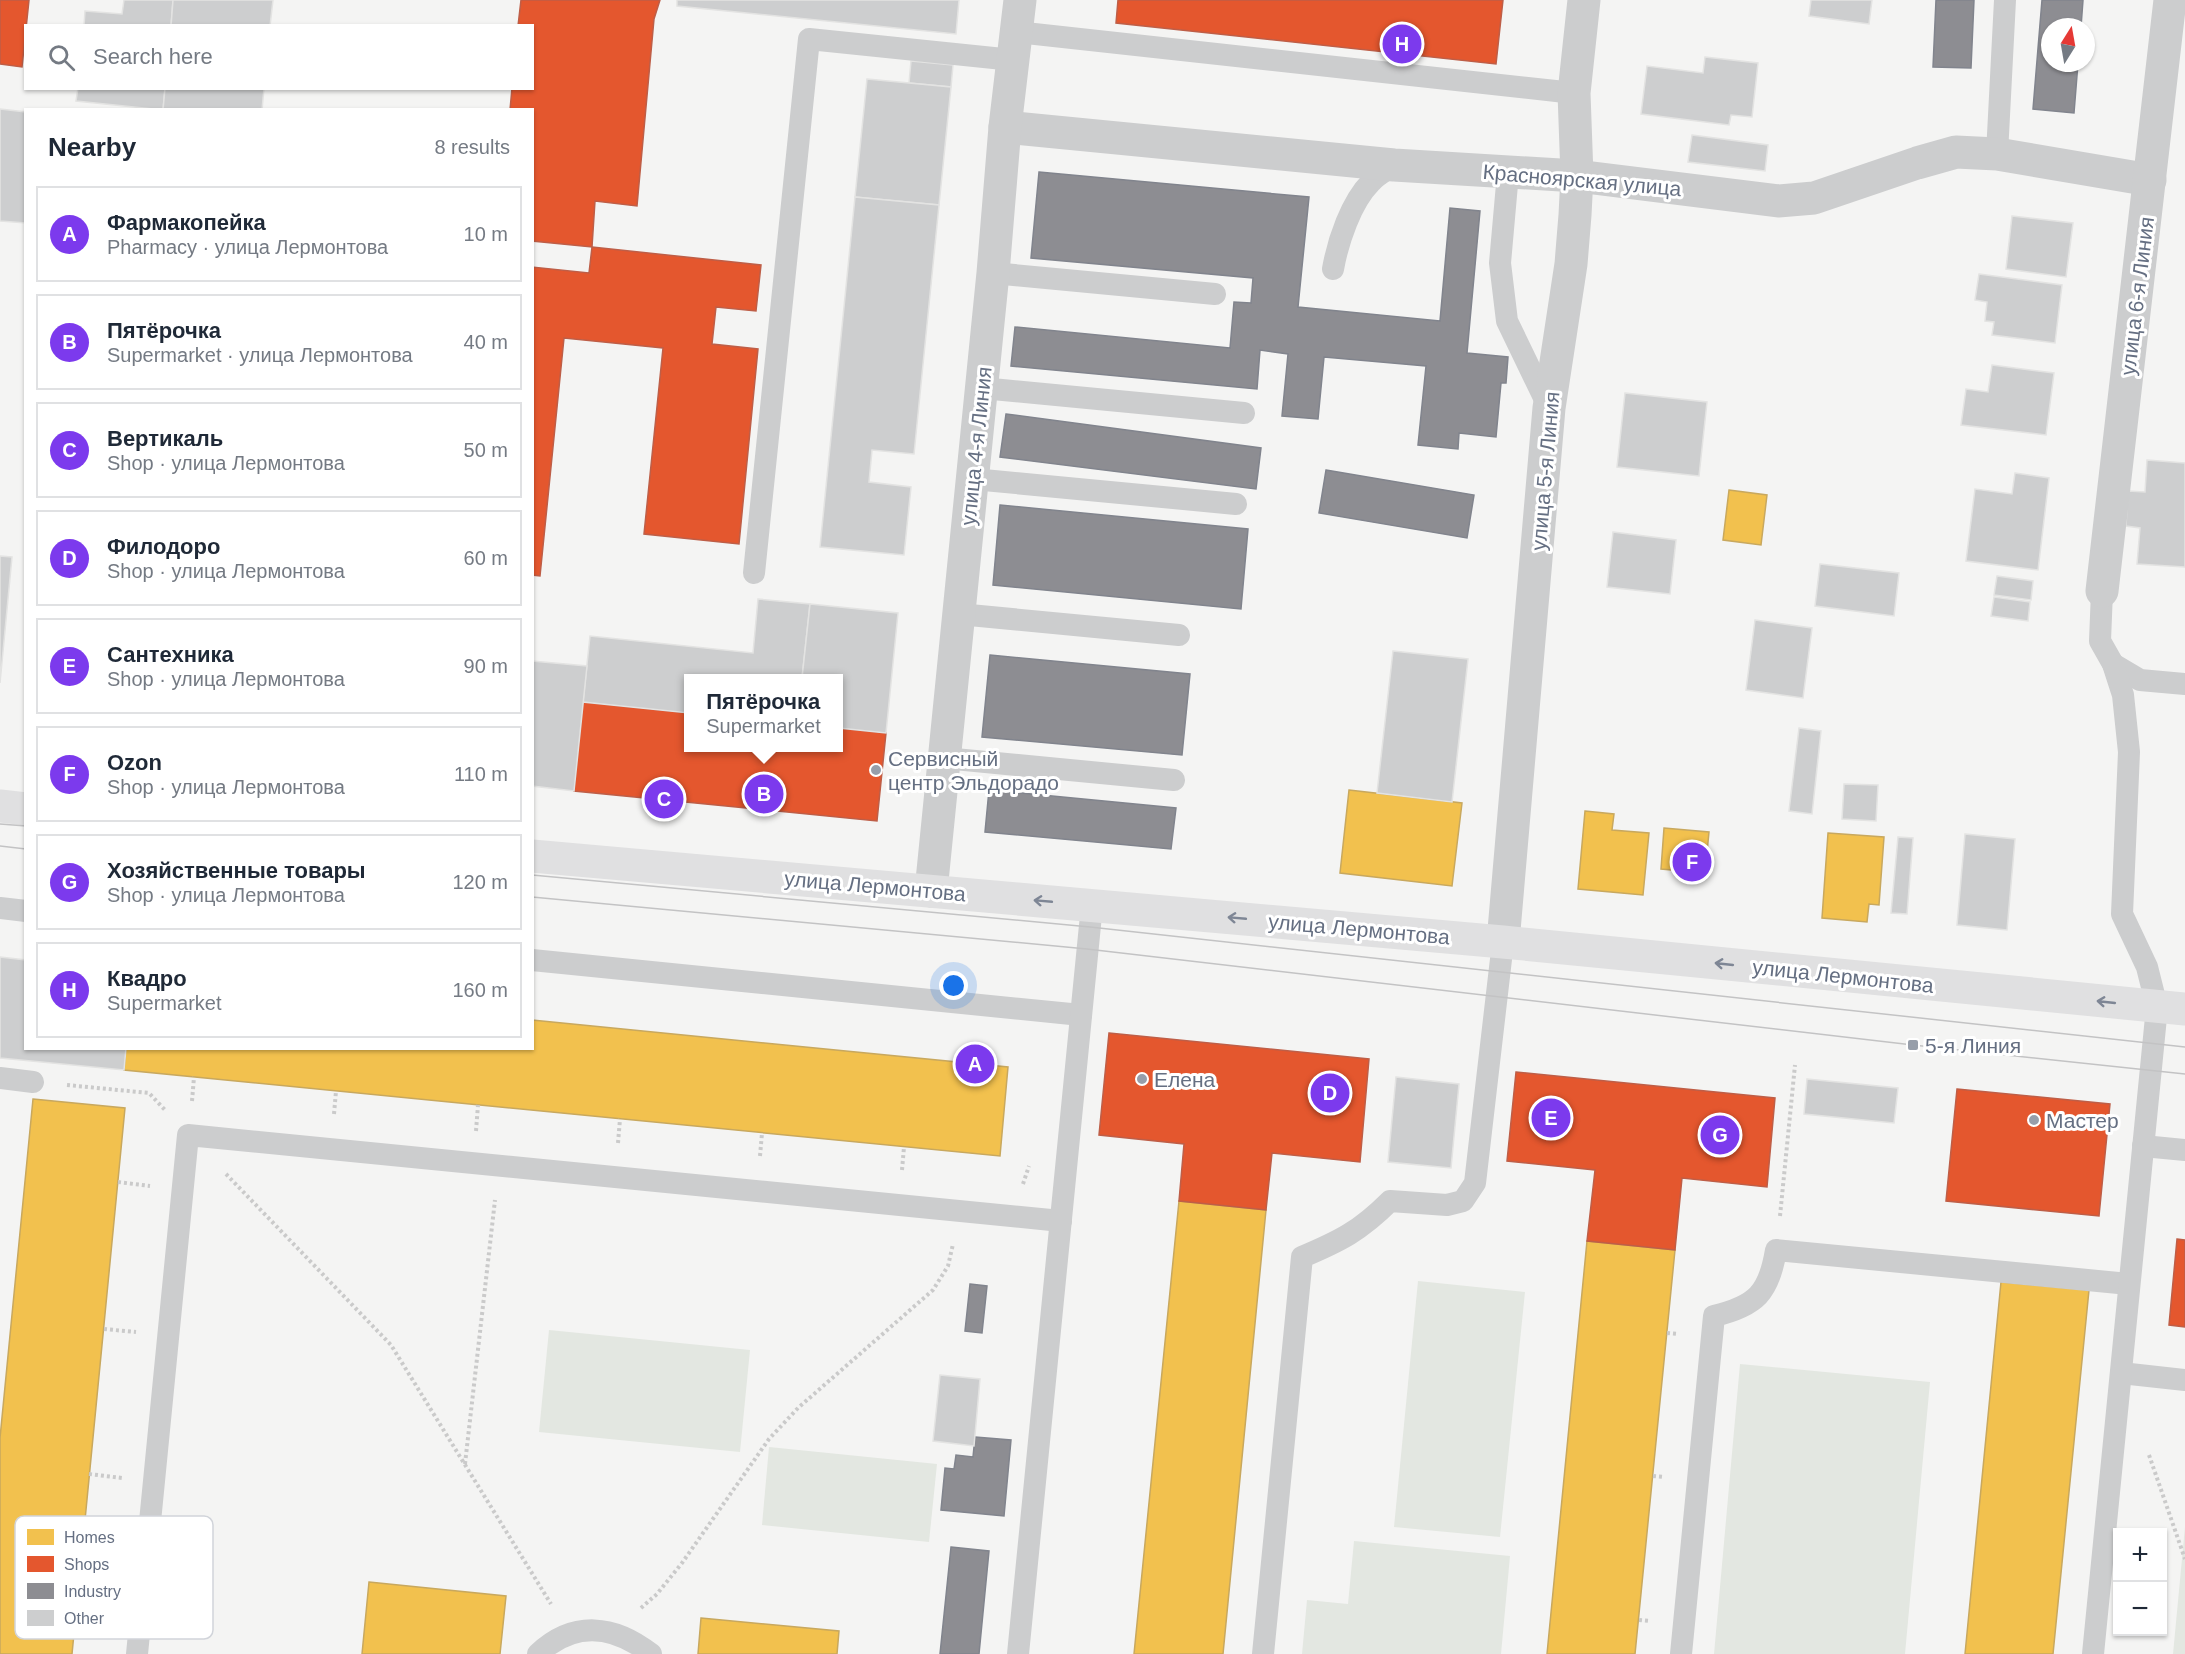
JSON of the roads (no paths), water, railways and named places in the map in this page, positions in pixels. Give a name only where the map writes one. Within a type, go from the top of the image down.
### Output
[{"type":"main road","points":[[0,806],[24,809]]},
{"type":"main road","name":"улица Лермонтова","points":[[534,855],[1503,942],[2171,1008]]},
{"type":"street","name":"улица 5-я Линия","points":[[1503,942],[1549,408],[1571,264],[1577,176],[1574,93],[1584,0]]},
{"type":"street","name":"улица 6-я Линия","points":[[2103,591],[2170,0]]},
{"type":"street","name":"улица 4-я Линия","points":[[931,891],[1016,31]]},
{"type":"street","name":"Красноярская улица","points":[[1005,127],[1394,165],[1577,176],[1778,201],[1814,198],[1956,152],[1998,154],[2150,180]]},
{"type":"lane","points":[[1998,154],[2006,0]]},
{"type":"lane","points":[[754,573],[809,39],[1016,31],[1574,93]]},
{"type":"lane","points":[[1334,268],[1337,248],[1356,204],[1371,182],[1394,165]]},
{"type":"lane","points":[[1508,173],[1500,263],[1507,321],[1549,408]]},
{"type":"lane","points":[[993,273],[1215,294]]},
{"type":"lane","points":[[982,388],[1244,413]]},
{"type":"lane","points":[[973,479],[1236,504]]},
{"type":"lane","points":[[2093,1654],[2143,1146],[2171,1008],[2147,967],[2122,914],[2130,752],[2123,695],[2113,664],[2100,641],[2103,591]]},
{"type":"lane","points":[[959,614],[1179,635]]},
{"type":"lane","points":[[2113,664],[2140,680],[2185,684]]},
{"type":"lane","points":[[944,758],[1174,780]]},
{"type":"lane","points":[[1018,1654],[1092,906]]},
{"type":"lane","points":[[0,908],[24,910]]},
{"type":"lane","points":[[1263,1654],[1302,1257],[1342,1240],[1370,1221],[1390,1201],[1447,1205],[1463,1201],[1475,1183],[1503,942]]},
{"type":"lane","points":[[534,960],[1081,1015]]},
{"type":"lane","points":[[0,1078],[33,1082]]},
{"type":"lane","points":[[151,1516],[188,1135],[1061,1221]]},
{"type":"lane","points":[[2143,1146],[2185,1150]]},
{"type":"lane","points":[[1681,1654],[1714,1316],[1738,1310],[1758,1295],[1772,1274],[1776,1250],[2130,1284]]},
{"type":"lane","points":[[2121,1373],[2185,1380]]},
{"type":"lane","points":[[538,1654],[549,1643],[570,1633],[592,1629],[614,1632],[634,1641],[651,1654]]},
{"type":"lane","points":[[137,1654],[138,1639]]},
{"type":"tram line","points":[[0,824],[24,826]]},
{"type":"tram line","points":[[0,846],[24,849]]},
{"type":"tram line","points":[[534,875],[1090,927],[2185,1047]]},
{"type":"tram line","points":[[534,897],[1087,949],[1913,1045],[2185,1074]]},
{"type":"place","name":"Квадро","points":[[1402,44]]},
{"type":"place","name":"Сервисный центр Эльдорадо","points":[[876,770]]},
{"type":"place","name":"Пятёрочка","points":[[764,794]]},
{"type":"place","name":"Вертикаль","points":[[664,799]]},
{"type":"place","name":"Ozon","points":[[1692,862]]},
{"type":"place","name":"5-я Линия","points":[[1913,1045]]},
{"type":"place","name":"Фармакопейка","points":[[975,1064]]},
{"type":"place","name":"Елена","points":[[1142,1079]]},
{"type":"place","name":"Филодоро","points":[[1330,1093]]},
{"type":"place","name":"Сантехника","points":[[1551,1118]]},
{"type":"place","name":"Мастер","points":[[2034,1120]]},
{"type":"place","name":"Хозяйственные товары","points":[[1720,1135]]}]
